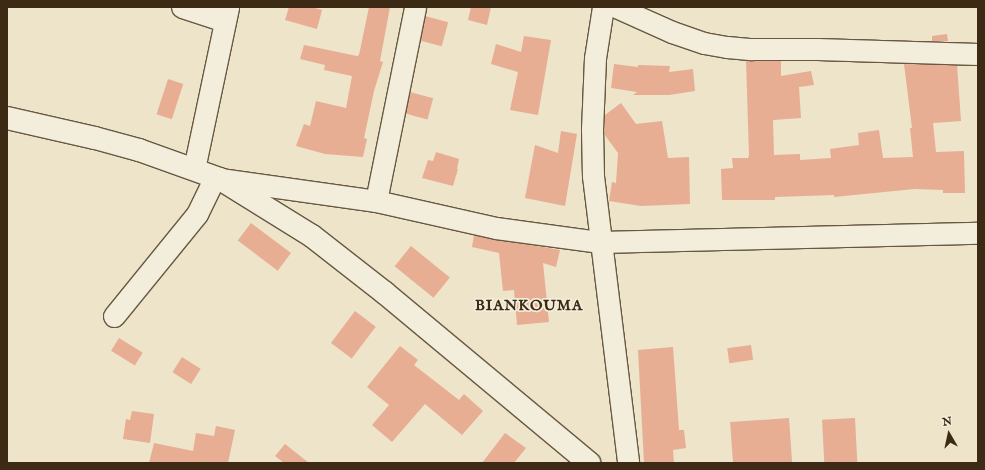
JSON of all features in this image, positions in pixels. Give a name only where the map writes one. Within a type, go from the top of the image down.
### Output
[{"type":"street","points":[[182,7],[227,14],[194,169]]},
{"type":"street","points":[[376,201],[415,7]]},
{"type":"street","points":[[603,7],[595,58],[592,129],[593,176],[628,463]]},
{"type":"street","points":[[616,7],[672,32],[704,43],[727,47],[752,49],[817,49],[978,54]]},
{"type":"street","points":[[7,118],[95,138],[151,154],[217,178],[312,236],[385,293],[589,463]]},
{"type":"street","points":[[217,178],[376,201],[496,228],[600,242],[978,233]]},
{"type":"street","points":[[114,316],[197,214],[217,178]]},
{"type":"building","points":[[289,7],[311,7],[322,10],[317,29],[285,20]]},
{"type":"building","points":[[369,7],[390,7],[380,61],[383,62],[374,91],[364,138],[367,139],[363,157],[325,154],[296,146],[304,124],[310,126],[316,101],[346,108],[352,76],[324,70],[325,65],[300,59],[304,45],[357,56],[359,55]]},
{"type":"building","points":[[471,7],[491,7],[487,25],[468,20]]},
{"type":"building","points":[[425,16],[448,22],[442,46],[419,40]]},
{"type":"building","points":[[947,34],[948,41],[932,41],[932,36]]},
{"type":"building","points":[[524,36],[551,40],[538,115],[510,110],[518,72],[491,64],[496,44],[521,52]]},
{"type":"building","points":[[746,61],[781,61],[781,76],[811,71],[814,85],[799,87],[801,118],[773,120],[774,155],[800,154],[800,160],[831,158],[830,149],[859,145],[858,133],[879,130],[883,158],[913,157],[910,128],[912,128],[904,64],[957,65],[961,121],[933,123],[936,152],[964,151],[965,193],[943,193],[943,190],[915,189],[834,197],[834,195],[775,197],[775,200],[722,200],[721,169],[733,168],[732,158],[748,158],[749,155]]},
{"type":"building","points":[[614,64],[638,67],[638,65],[670,66],[669,72],[693,69],[695,91],[669,95],[633,95],[637,92],[611,88]]},
{"type":"building","points":[[168,79],[183,84],[172,119],[157,114]]},
{"type":"building","points":[[410,92],[433,98],[427,119],[404,113]]},
{"type":"building","points":[[621,103],[636,124],[662,121],[668,158],[689,157],[690,204],[641,206],[609,201],[612,182],[616,183],[618,153],[604,134],[605,115]]},
{"type":"building","points":[[561,131],[577,134],[565,206],[525,198],[535,145],[558,153]]},
{"type":"building","points":[[436,152],[459,159],[453,186],[422,178],[428,160],[433,161]]},
{"type":"building","points":[[251,223],[291,253],[278,271],[238,241]]},
{"type":"building","points":[[474,235],[560,250],[556,267],[543,263],[549,322],[517,325],[514,290],[503,291],[499,253],[472,247]]},
{"type":"building","points":[[411,246],[450,277],[433,298],[395,266]]},
{"type":"building","points":[[355,311],[376,327],[352,359],[331,343]]},
{"type":"building","points":[[119,338],[143,353],[135,366],[111,351]]},
{"type":"building","points":[[751,345],[753,360],[729,363],[727,348]]},
{"type":"building","points":[[400,346],[418,360],[414,365],[459,400],[464,394],[483,411],[462,435],[425,404],[392,442],[372,425],[389,405],[367,387]]},
{"type":"building","points":[[673,347],[679,430],[684,430],[686,448],[673,450],[674,463],[644,463],[638,350]]},
{"type":"building","points":[[182,357],[201,369],[191,384],[172,372]]},
{"type":"building","points":[[132,411],[154,414],[150,443],[123,439],[126,419],[130,420]]},
{"type":"building","points":[[789,418],[792,463],[733,463],[730,422]]},
{"type":"building","points":[[855,418],[857,463],[824,463],[822,420]]},
{"type":"building","points":[[216,426],[235,430],[228,463],[149,463],[154,443],[193,451],[196,433],[214,436]]},
{"type":"building","points":[[505,433],[526,448],[514,463],[482,463]]},
{"type":"building","points":[[285,444],[309,463],[284,463],[275,456]]},
{"type":"district","name":"BIANKOUMA","points":[[529,306]]}]
